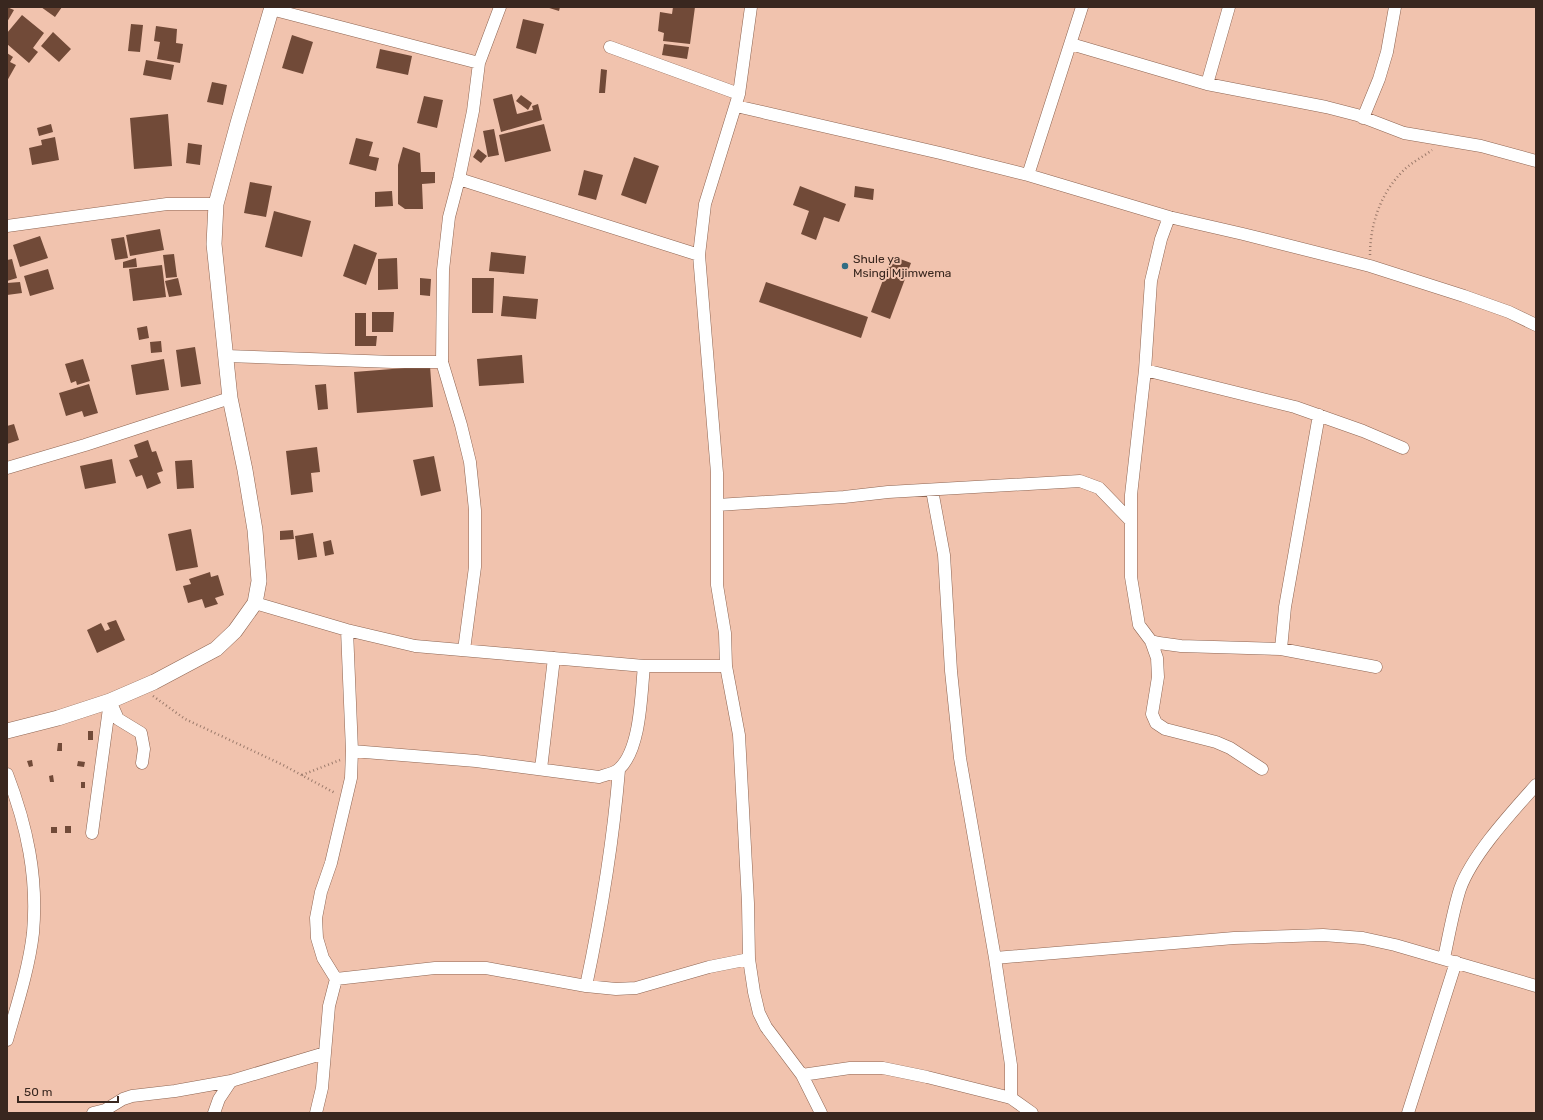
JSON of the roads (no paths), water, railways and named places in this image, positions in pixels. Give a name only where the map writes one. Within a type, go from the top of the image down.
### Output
[{"type":"street","points":[[464,650],[475,567],[475,510],[470,462],[461,425],[442,362],[444,270],[449,218],[459,179],[473,111],[478,63],[500,7]]},
{"type":"street","points":[[751,7],[737,100],[705,204],[699,255],[718,473],[717,585],[725,633],[726,666],[739,734],[748,903],[749,959],[754,992],[759,1013],[775,1041],[802,1075],[820,1113]]},
{"type":"street","points":[[1028,175],[1082,7]]},
{"type":"street","points":[[1207,84],[1229,7]]},
{"type":"street","points":[[1362,118],[1379,78],[1387,52],[1395,7]]},
{"type":"street","points":[[7,731],[58,718],[110,701],[154,682],[216,649],[235,631],[256,603],[259,581],[255,530],[245,470],[230,398],[214,244],[216,204],[271,8],[478,63]]},
{"type":"street","points":[[1071,44],[1207,84],[1326,107],[1404,133],[1481,146],[1536,161]]},
{"type":"street","points":[[610,47],[737,100],[1028,175],[1169,217],[1370,266],[1464,296],[1509,312],[1536,325]]},
{"type":"street","points":[[459,179],[699,255]]},
{"type":"street","points":[[7,226],[167,204],[216,204]]},
{"type":"street","points":[[1169,217],[1161,239],[1151,281],[1145,370],[1133,471],[1130,520],[1131,577],[1135,606],[1139,625],[1152,641],[1157,658],[1158,677],[1152,714],[1156,723],[1165,729],[1216,742],[1230,748],[1262,769]]},
{"type":"street","points":[[226,356],[393,362],[442,362]]},
{"type":"street","points":[[1145,370],[1258,397],[1319,415],[1403,448]]},
{"type":"street","points":[[7,468],[86,445],[230,398]]},
{"type":"street","points":[[1281,649],[1285,607],[1319,415]]},
{"type":"street","points":[[717,505],[1080,481],[1099,488],[1130,520]]},
{"type":"street","points":[[932,490],[944,555],[951,663],[960,758],[995,958],[1011,1065],[1011,1098]]},
{"type":"street","points":[[256,603],[347,630],[415,646],[644,666],[726,666]]},
{"type":"street","points":[[316,1113],[322,1088],[329,1006],[336,979],[323,958],[317,938],[316,918],[321,892],[331,863],[351,778],[352,754],[347,630]]},
{"type":"street","points":[[1152,641],[1181,646],[1281,649],[1376,667]]},
{"type":"street","points":[[541,769],[554,658]]},
{"type":"street","points":[[352,754],[476,760],[599,777],[618,770],[628,758],[634,742],[644,666]]},
{"type":"street","points":[[110,701],[118,719],[141,733],[144,749],[142,763]]},
{"type":"street","points":[[92,833],[110,701]]},
{"type":"street","points":[[586,986],[596,939],[610,855],[618,770]]},
{"type":"street","points":[[7,774],[16,797],[33,865],[35,893],[33,934],[7,1040]]},
{"type":"street","points":[[1444,958],[1460,889],[1468,872],[1502,823],[1536,785]]},
{"type":"street","points":[[995,958],[1234,938],[1323,935],[1363,938],[1395,944],[1456,962],[1534,982]]},
{"type":"street","points":[[336,979],[435,968],[486,968],[586,986],[616,989],[636,988],[710,967],[749,959]]},
{"type":"street","points":[[1408,1113],[1456,962]]},
{"type":"street","points":[[93,1113],[105,1110],[123,1099],[132,1096],[175,1091],[231,1080],[325,1053]]},
{"type":"street","points":[[802,1075],[850,1068],[882,1068],[927,1077],[1011,1098],[1032,1113]]},
{"type":"street","points":[[214,1113],[219,1099],[231,1080]]},
{"type":"place","name":"Shule ya Msingi Mjimwema","points":[[845,266]]}]
